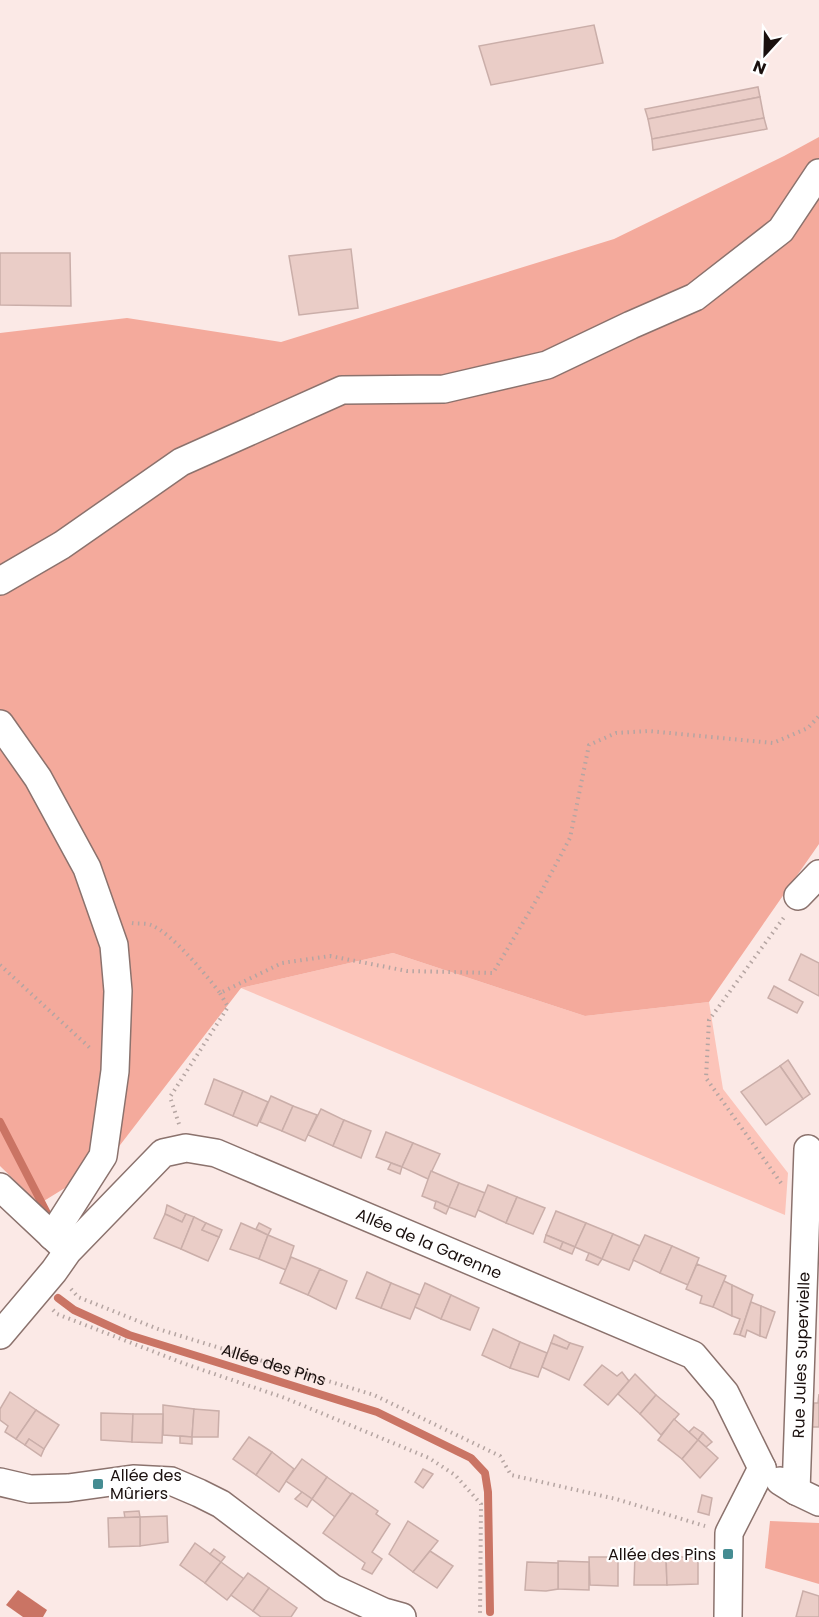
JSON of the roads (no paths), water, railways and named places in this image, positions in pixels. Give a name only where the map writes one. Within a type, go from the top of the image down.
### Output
[{"type":"street","points":[[0,581],[62,545],[181,462],[342,390],[444,389],[547,366],[695,297],[781,230],[819,173]]},
{"type":"street","points":[[0,724],[38,778],[87,868],[114,945],[118,991],[115,1071],[103,1156],[58,1252],[36,1292],[0,1335]]},
{"type":"street","points":[[798,896],[819,874]]},
{"type":"street","name":"Allée de la Garenne","points":[[58,1252],[163,1153],[186,1148],[216,1153],[693,1356],[725,1393],[762,1468]]},
{"type":"street","name":"Rue Jules Supervielle","points":[[807,1496],[806,1218],[808,1149]]},
{"type":"street","points":[[0,1187],[58,1252]]},
{"type":"street","points":[[728,1617],[729,1533],[762,1468],[807,1496]]},
{"type":"street","points":[[0,1482],[30,1489],[68,1488],[133,1479],[171,1481],[221,1504],[332,1588],[384,1612],[402,1617]]},
{"type":"waterway","points":[[0,1122],[50,1219]]},
{"type":"waterway","points":[[58,1298],[74,1310],[129,1335],[377,1412],[471,1458],[485,1473],[488,1492],[490,1612]]},
{"type":"place","name":"Allée des Mûriers","points":[[98,1484]]},
{"type":"place","name":"Allée des Pins","points":[[728,1554]]}]
